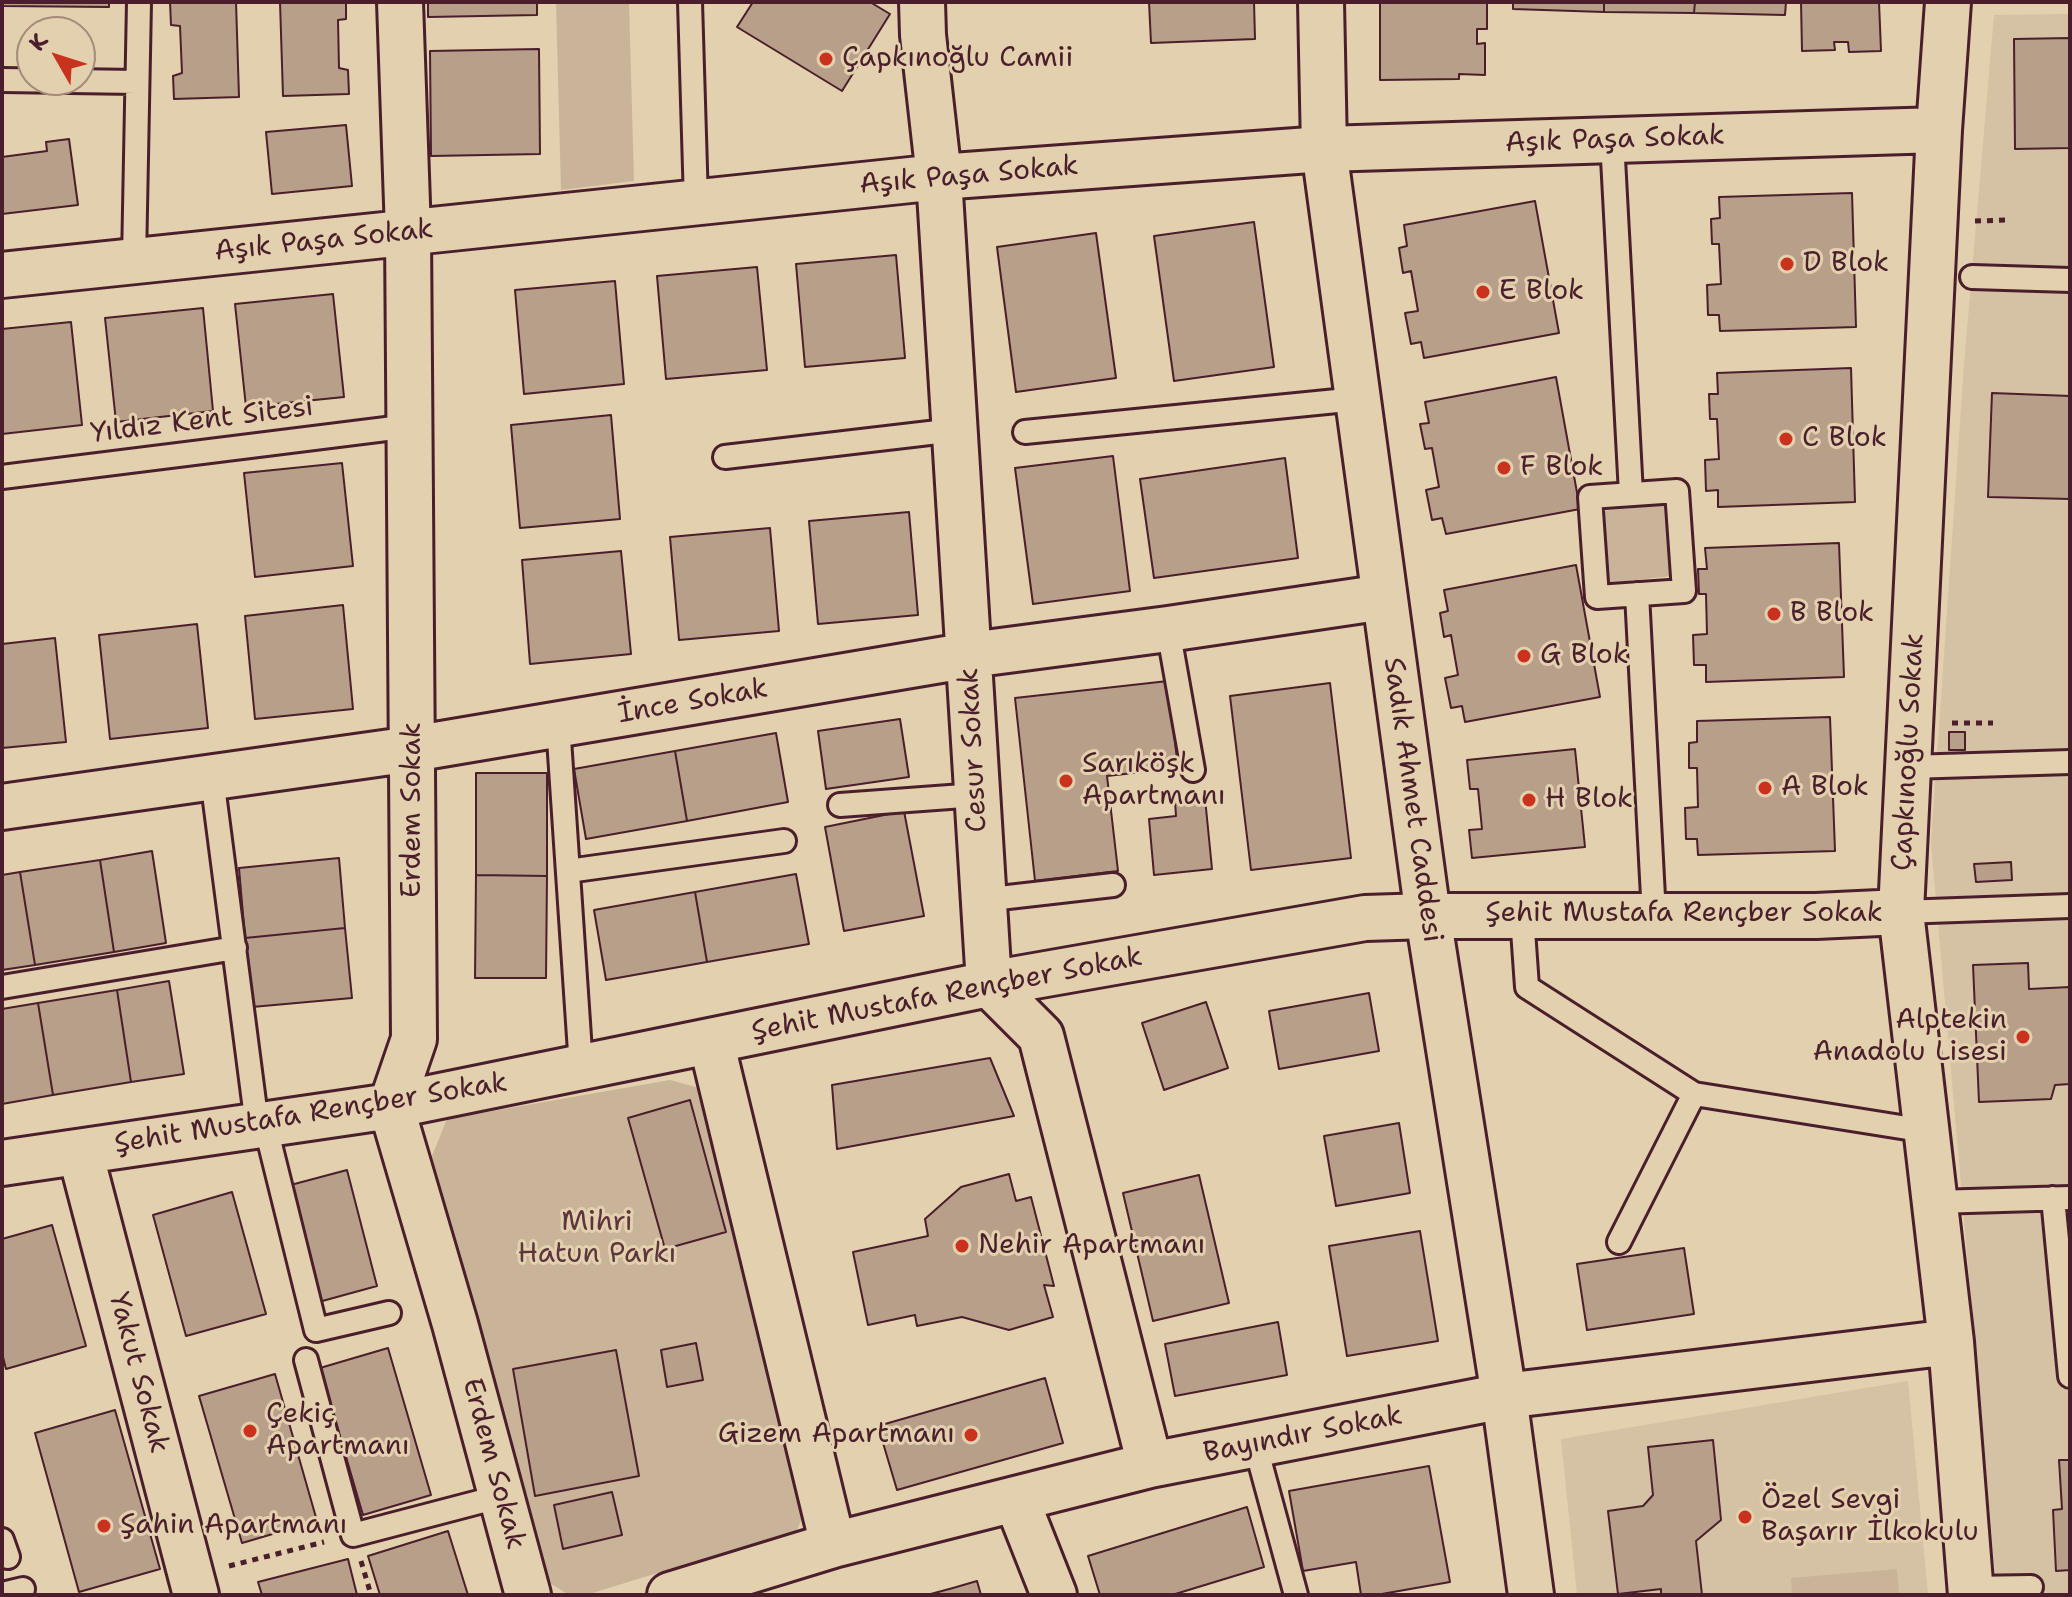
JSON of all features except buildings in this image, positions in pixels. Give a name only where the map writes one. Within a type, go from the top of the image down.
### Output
[{"type":"street","name":"Erdem Sokak","points":[[400,2],[408,232],[414,1039],[391,1106],[455,1324],[528,1595]]},
{"type":"street","name":"Cesur Sokak","points":[[922,2],[939,177],[989,984]]},
{"type":"street","name":"Sadık Ahmet Caddesi","points":[[1321,2],[1324,149],[1428,916],[1504,1396],[1531,1595]]},
{"type":"street","name":"Çapkınoğlu Sokak","points":[[1948,2],[1901,912],[1951,1342],[1971,1591]]},
{"type":"street","name":"Aşık Paşa Sokak","points":[[2,275],[939,177],[1324,149],[1939,130]]},
{"type":"street","name":"İnce Sokak","points":[[2,807],[412,749],[970,655],[1384,597]]},
{"type":"street","name":"Şehit Mustafa Rençber Sokak","points":[[2,1163],[391,1106],[989,984],[1365,918],[1816,916],[1901,912]]},
{"type":"street","points":[[989,984],[1041,1036],[1150,1465]]},
{"type":"street","points":[[711,1041],[833,1545]]},
{"type":"street","name":"Yakut Sokak","points":[[80,1152],[194,1585]]},
{"type":"street","name":"Bayındır Sokak","points":[[670,1595],[833,1545],[1150,1465],[1255,1444],[1504,1396],[1951,1342]]},
{"type":"street","points":[[1016,1499],[1054,1595]]},
{"type":"lane","points":[[134,261],[139,2]]},
{"type":"lane","points":[[690,2],[696,202]]},
{"type":"lane","points":[[2,80],[137,82]]},
{"type":"lane","points":[[1612,140],[1631,494]]},
{"type":"lane","points":[[1972,277],[2070,280]]},
{"type":"lane","points":[[1025,432],[1357,399]]},
{"type":"lane","name":"Yıldız Kent Sitesi","points":[[2,477],[410,426]]},
{"type":"lane","points":[[725,457],[955,430]]},
{"type":"lane","points":[[1677,491],[1684,591],[1637,594],[1597,597],[1590,497],[1677,491]]},
{"type":"lane","points":[[1637,594],[1654,916]]},
{"type":"lane","points":[[1168,629],[1193,770]]},
{"type":"lane","points":[[558,724],[581,1067]]},
{"type":"lane","points":[[1909,767],[2070,762]]},
{"type":"lane","points":[[212,778],[261,1125],[316,1330],[389,1313]]},
{"type":"lane","points":[[840,805],[977,795]]},
{"type":"lane","points":[[568,871],[784,841]]},
{"type":"lane","points":[[982,900],[1113,885]]},
{"type":"lane","points":[[1901,912],[2070,906]]},
{"type":"lane","points":[[1522,916],[1527,987],[1694,1094],[1926,1131]]},
{"type":"lane","points":[[2,987],[235,948]]},
{"type":"lane","points":[[1619,1242],[1694,1094]]},
{"type":"lane","points":[[1935,1202],[2062,1198],[2070,1376]]},
{"type":"lane","points":[[306,1360],[353,1535],[502,1496]]},
{"type":"lane","points":[[1255,1444],[1296,1595]]},
{"type":"lane","points":[[1971,1591],[2031,1587]]},
{"type":"path","points":[[194,1585],[353,1535]]},
{"type":"shaded area","points":[[2070,14],[2070,1595],[1997,1595],[1931,843],[1964,365],[1994,15]]},
{"type":"shaded area","name":"Özel Sevgi Başarır İlkokulu","points":[[1908,1381],[1928,1595],[1577,1595],[1561,1439]]},
{"type":"green space","points":[[556,2],[629,2],[634,181],[561,190]]},
{"type":"green space","points":[[1667,505],[1673,576],[1607,583],[1600,511]]},
{"type":"green space","name":"Mihri Hatun Parkı","points":[[670,1080],[703,1089],[807,1505],[797,1530],[586,1595],[569,1595],[542,1578],[432,1156],[447,1119]]},
{"type":"green space","points":[[1897,1569],[1899,1595],[1792,1595],[1791,1578]]},
{"type":"place","name":"Çapkınoğlu Camii","points":[[826,59]]},
{"type":"place","name":"D Blok","points":[[1787,264]]},
{"type":"place","name":"E Blok","points":[[1483,292]]},
{"type":"place","name":"C Blok","points":[[1786,439]]},
{"type":"place","name":"F Blok","points":[[1504,468]]},
{"type":"place","name":"B Blok","points":[[1774,614]]},
{"type":"place","name":"G Blok","points":[[1524,656]]},
{"type":"place","name":"Sarıköşk Apartmanı","points":[[1066,781]]},
{"type":"place","name":"A Blok","points":[[1765,788]]},
{"type":"place","name":"H Blok","points":[[1529,800]]},
{"type":"place","name":"Alptekin Anadolu Lisesi","points":[[2023,1037]]},
{"type":"place","name":"Nehir Apartmanı","points":[[962,1246]]},
{"type":"place","name":"Çekiç Apartmanı","points":[[250,1431]]},
{"type":"place","name":"Gizem Apartmanı","points":[[971,1435]]},
{"type":"place","name":"Özel Sevgi Başarır İlkokulu","points":[[1745,1517]]},
{"type":"place","name":"Şahin Apartmanı","points":[[104,1526]]}]
